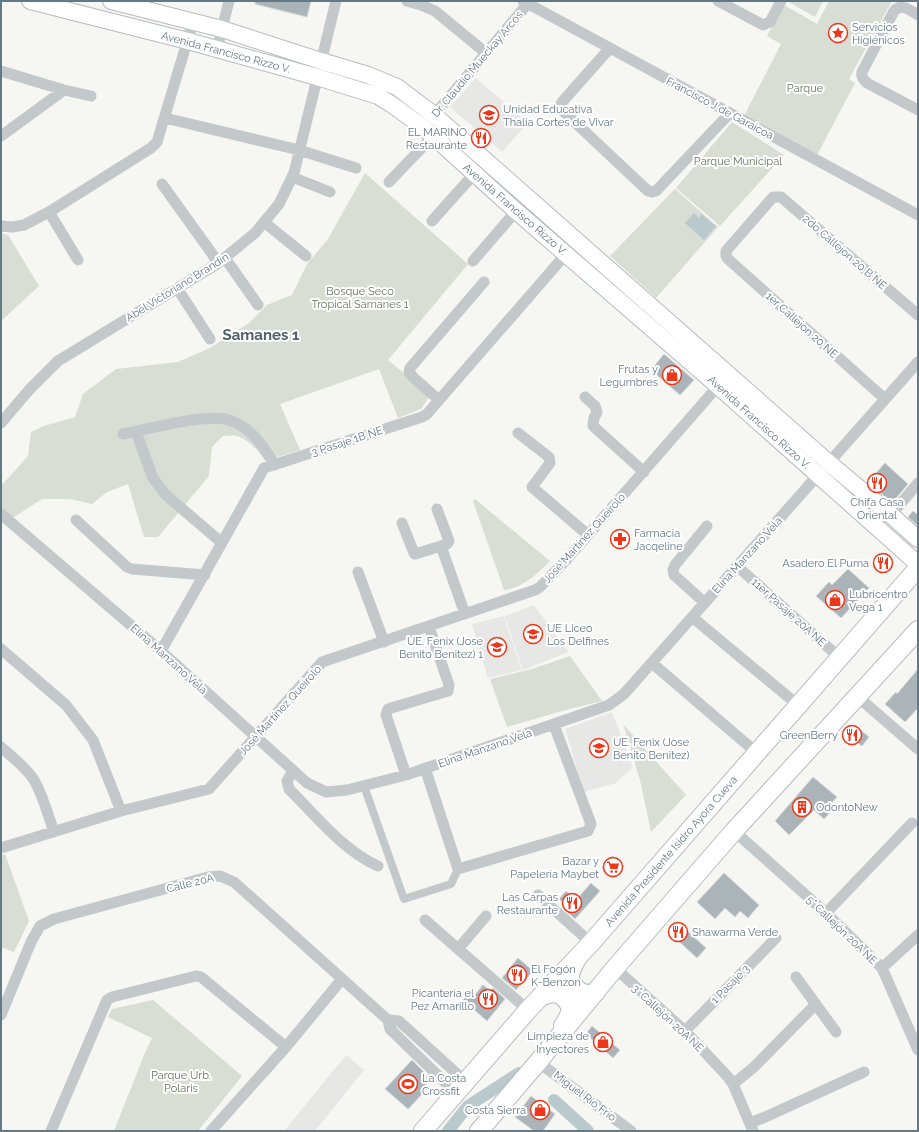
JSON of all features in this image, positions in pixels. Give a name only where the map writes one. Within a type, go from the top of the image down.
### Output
[{"type":"main road","name":"Avenida Francisco Rizzo V.","points":[[30,1],[188,41],[317,77],[378,96],[405,113],[428,132],[516,211],[718,386],[823,469],[891,515],[918,540]]},
{"type":"main road","name":"Avenida Francisco Rizzo V.","points":[[111,1],[222,29],[321,61],[368,74],[397,87],[434,115],[823,469],[918,564]]},
{"type":"main road","name":"Avenida Presidente Isidro Ayora Cueva","points":[[422,1131],[534,1004],[591,943],[918,568]]},
{"type":"main road","points":[[479,1131],[615,968],[734,831],[918,630]]},
{"type":"main road","points":[[577,958],[571,970],[571,981],[580,992],[586,994],[596,992]]},
{"type":"main road","points":[[534,1004],[550,993],[557,993],[564,997],[569,1003],[569,1016],[550,1047]]},
{"type":"street","points":[[217,49],[229,1]]},
{"type":"street","name":"Abel Victoriano Brandin","points":[[1,423],[58,361],[221,261],[255,233],[279,204],[292,177],[336,1]]},
{"type":"street","points":[[407,1],[421,5],[434,12],[486,53]]},
{"type":"street","points":[[718,1],[763,25],[770,22],[781,1]]},
{"type":"street","name":"Dr. Claudio Mueckay Arcos","points":[[390,182],[428,132],[434,115],[527,2]]},
{"type":"street","name":"Francisco J de Garaicoa","points":[[527,2],[918,215]]},
{"type":"street","points":[[918,14],[901,7],[894,11],[862,72],[863,79],[867,83],[918,110]]},
{"type":"street","points":[[1,226],[12,227],[24,225],[49,212],[151,148],[158,142],[193,22]]},
{"type":"street","points":[[610,48],[563,101],[561,108],[648,190],[652,192],[656,190],[730,113]]},
{"type":"street","points":[[1,72],[91,96]]},
{"type":"street","points":[[1,136],[64,90]]},
{"type":"street","points":[[165,118],[299,150],[356,168]]},
{"type":"street","points":[[432,222],[474,174]]},
{"type":"street","points":[[292,177],[330,192]]},
{"type":"street","points":[[162,184],[213,255],[221,261],[258,305]]},
{"type":"street","name":"2do Callejon 20 B NE","points":[[728,249],[770,200],[776,196],[781,197],[918,315]]},
{"type":"street","points":[[473,261],[516,211]]},
{"type":"street","points":[[49,212],[78,260]]},
{"type":"street","points":[[264,222],[306,256]]},
{"type":"street","name":"1er Callejon 20 NE","points":[[728,249],[726,253],[728,259],[885,399]]},
{"type":"street","name":"3 Pasaje 1B NE","points":[[161,651],[264,468],[422,417],[427,414],[566,254]]},
{"type":"street","points":[[439,400],[413,377],[409,372],[410,368],[484,282]]},
{"type":"street","points":[[178,288],[210,339]]},
{"type":"street","name":"Elina Manzano Vela","points":[[1,514],[161,651],[307,783],[326,792],[347,790],[406,775],[554,725],[609,705],[624,694],[918,362]]},
{"type":"street","name":"José Martínez Queirolo","points":[[1,848],[121,811],[209,789],[322,662],[429,627],[540,587],[644,472],[718,386]]},
{"type":"street","points":[[585,397],[595,406],[597,412],[594,418],[593,426],[644,472]]},
{"type":"street","points":[[123,434],[195,420],[216,418],[230,420],[255,436],[275,465]]},
{"type":"street","points":[[136,432],[153,478],[166,495],[222,543]]},
{"type":"street","points":[[518,433],[549,457],[550,463],[532,487],[588,535]]},
{"type":"street","points":[[891,515],[918,483]]},
{"type":"street","points":[[402,523],[414,553],[416,554],[448,544],[449,541],[437,509]]},
{"type":"street","points":[[76,520],[127,567],[132,569],[205,575]]},
{"type":"street","points":[[705,602],[674,575],[673,570],[707,526]]},
{"type":"street","points":[[441,546],[465,614]]},
{"type":"street","name":"11er Pasaje 20A NE","points":[[737,566],[840,658]]},
{"type":"street","points":[[358,572],[384,642]]},
{"type":"street","points":[[692,617],[798,705]]},
{"type":"street","points":[[406,775],[386,715],[388,709],[448,691],[449,685],[429,627]]},
{"type":"street","points":[[1,649],[66,705],[93,740],[121,811]]},
{"type":"street","points":[[652,663],[756,753]]},
{"type":"street","points":[[858,697],[918,749]]},
{"type":"street","points":[[458,870],[588,831],[590,828],[591,824],[554,725]]},
{"type":"street","points":[[1,747],[23,767],[33,779],[54,832]]},
{"type":"street","points":[[364,786],[404,899],[451,884],[458,870],[426,768]]},
{"type":"street","points":[[293,771],[287,781],[289,789],[348,848],[366,861],[378,866]]},
{"type":"street","points":[[826,913],[912,823]]},
{"type":"street","name":"5° Callejón 20A NE","points":[[734,831],[826,913],[882,968],[913,1027],[918,1050]]},
{"type":"street","name":"Calle 20A","points":[[1,1015],[31,942],[40,926],[54,919],[208,877],[220,876],[234,882],[388,1020],[390,1029],[461,1088]]},
{"type":"street","points":[[538,895],[591,943]]},
{"type":"street","points":[[458,948],[486,916]]},
{"type":"street","points":[[425,920],[458,948],[534,1004]]},
{"type":"street","points":[[882,968],[918,935]]},
{"type":"street","name":"1 Pasaje 3","points":[[685,1031],[776,938]]},
{"type":"street","name":"3° Callejón 20A NE","points":[[615,968],[685,1031],[728,1077],[733,1084],[751,1127]]},
{"type":"street","points":[[52,1131],[107,1000],[112,997],[196,976],[200,977],[286,1047]]},
{"type":"street","points":[[796,977],[836,1032]]},
{"type":"street","points":[[211,1131],[286,1047],[342,979]]},
{"type":"street","points":[[733,1084],[753,1068],[816,1004]]},
{"type":"street","name":"Calle 20A","points":[[388,1020],[399,1021],[461,1088]]},
{"type":"street","name":"Miguel Río Frío","points":[[538,1062],[631,1131]]},
{"type":"street","points":[[751,1127],[763,1118],[864,1072]]},
{"type":"shaded area","name":"Unidad Educativa Thalia Cortes de Vivar","points":[[476,78],[528,123],[502,152],[450,107]]},
{"type":"shaded area","points":[[694,213],[699,218],[701,214],[716,226],[704,240],[685,223]]},
{"type":"shaded area","name":"UE Liceo Los Delfines","points":[[534,605],[569,652],[523,670],[505,616]]},
{"type":"shaded area","name":"UE. Fenix (Jose Benito Benitez) 1","points":[[504,616],[522,670],[488,678],[472,624]]},
{"type":"shaded area","name":"UE. Fenix (Jose Benito Benitez)","points":[[612,712],[633,767],[616,783],[584,792],[565,729]]},
{"type":"shaded area","points":[[346,1055],[364,1070],[315,1131],[284,1131]]},
{"type":"green space","points":[[787,1],[823,1],[815,17]]},
{"type":"green space","name":"Parque","points":[[829,1],[892,1],[849,79],[855,83],[817,155],[744,116],[781,44],[767,36],[784,5],[817,24]]},
{"type":"green space","name":"Parque Municipal","points":[[732,122],[784,155],[720,226],[676,188]]},
{"type":"green space","name":"Bosque Seco Tropical Samanes 1","points":[[365,173],[468,264],[388,360],[430,395],[421,409],[398,418],[379,369],[280,404],[300,450],[265,461],[260,453],[245,440],[234,436],[223,436],[212,447],[209,476],[158,537],[144,537],[128,484],[107,492],[92,504],[70,499],[42,499],[11,519],[1,510],[1,486],[28,456],[31,432],[44,426],[75,417],[83,394],[116,369],[178,362],[210,348],[249,323],[267,305],[292,295],[307,264],[328,239]]},
{"type":"green space","points":[[675,189],[718,227],[656,298],[610,256]]},
{"type":"green space","points":[[1,233],[8,235],[39,286],[1,321]]},
{"type":"green space","points":[[475,499],[550,561],[535,575],[523,583],[511,589],[504,590],[473,501]]},
{"type":"green space","points":[[570,656],[602,701],[507,727],[490,679],[532,669]]},
{"type":"green space","points":[[623,724],[686,795],[651,832],[640,780]]},
{"type":"green space","points":[[5,854],[29,921],[14,952],[1,947],[1,855]]},
{"type":"green space","name":"Parque Urb. Polaris","points":[[153,1000],[242,1076],[198,1131],[114,1131],[152,1038],[108,1017],[112,1009]]},
{"type":"building","points":[[255,1],[311,1],[307,17],[255,4]]},
{"type":"building","name":"Frutas y Legumbres","points":[[664,354],[694,380],[680,395],[651,370]]},
{"type":"building","points":[[885,463],[908,484],[892,503],[868,482]]},
{"type":"building","points":[[913,511],[918,515],[918,526],[908,517]]},
{"type":"building","name":"Asadero El Puma","points":[[886,553],[893,560],[881,574],[873,567]]},
{"type":"building","points":[[848,569],[869,588],[841,618],[816,596],[829,582],[832,585]]},
{"type":"building","points":[[918,669],[918,708],[905,722],[885,704],[896,692],[897,694]]},
{"type":"building","points":[[857,727],[869,737],[862,746],[849,736]]},
{"type":"building","points":[[813,777],[837,797],[829,806],[833,809],[824,819],[814,810],[789,835],[775,821]]},
{"type":"building","name":"Bazar y Papelería Maybet","points":[[612,856],[624,866],[614,878],[602,868]]},
{"type":"building","points":[[724,873],[759,905],[748,918],[740,911],[735,917],[725,908],[715,919],[697,902]]},
{"type":"building","points":[[591,883],[600,891],[575,919],[565,910],[568,907],[559,899],[566,891],[576,900]]},
{"type":"building","points":[[682,926],[706,948],[697,958],[673,936]]},
{"type":"building","name":"El Fogón K-Benzon","points":[[518,958],[533,971],[516,990],[502,978]]},
{"type":"building","points":[[483,985],[491,991],[493,988],[505,999],[487,1021],[463,1000],[469,993],[473,997]]},
{"type":"building","name":"Limpieza de Inyectores","points":[[592,1026],[620,1050],[613,1058],[586,1034]]},
{"type":"building","name":"La Costa Crossfit","points":[[412,1060],[423,1071],[427,1079],[425,1091],[408,1109],[385,1089]]},
{"type":"building","points":[[531,1096],[555,1114],[543,1131],[534,1131],[515,1117]]},
{"type":"waterway","points":[[448,1131],[468,1106],[519,1073]]},
{"type":"waterway","points":[[554,1100],[588,1131]]},
{"type":"place","name":"Servicios Higiénicos","points":[[838,33]]},
{"type":"place","name":"Unidad Educativa Thalia Cortes de Vivar","points":[[489,115]]},
{"type":"place","name":"EL MARINO Restaurante","points":[[481,138]]},
{"type":"place","name":"Frutas y Legumbres","points":[[672,375]]},
{"type":"place","name":"Chifa Casa Oriental","points":[[877,483]]},
{"type":"place","name":"Farmacia Jacqeline","points":[[620,539]]},
{"type":"place","name":"Asadero El Puma","points":[[883,563]]},
{"type":"place","name":"Lubricentro Vega 1","points":[[835,600]]},
{"type":"place","name":"UE Liceo Los Delfines","points":[[533,634]]},
{"type":"place","name":"UE. Fenix (Jose Benito Benitez) 1","points":[[497,647]]},
{"type":"place","name":"GreenBerry","points":[[852,735]]},
{"type":"place","name":"UE. Fenix (Jose Benito Benitez)","points":[[599,748]]},
{"type":"place","name":"OdontoNew","points":[[802,807]]},
{"type":"place","name":"Bazar y Papelería Maybet","points":[[613,867]]},
{"type":"place","name":"Las Carpas Restaurante","points":[[572,903]]},
{"type":"place","name":"Shawarma Verde","points":[[678,932]]},
{"type":"place","name":"El Fogón K-Benzon","points":[[517,975]]},
{"type":"place","name":"Picantería el Pez Amarillo","points":[[488,999]]},
{"type":"place","name":"Limpieza de Inyectores","points":[[603,1042]]},
{"type":"place","name":"La Costa Crossfit","points":[[408,1084]]},
{"type":"place","name":"Costa Sierra","points":[[540,1110]]},
{"type":"district","name":"Samanes 1","points":[[261,335]]}]
